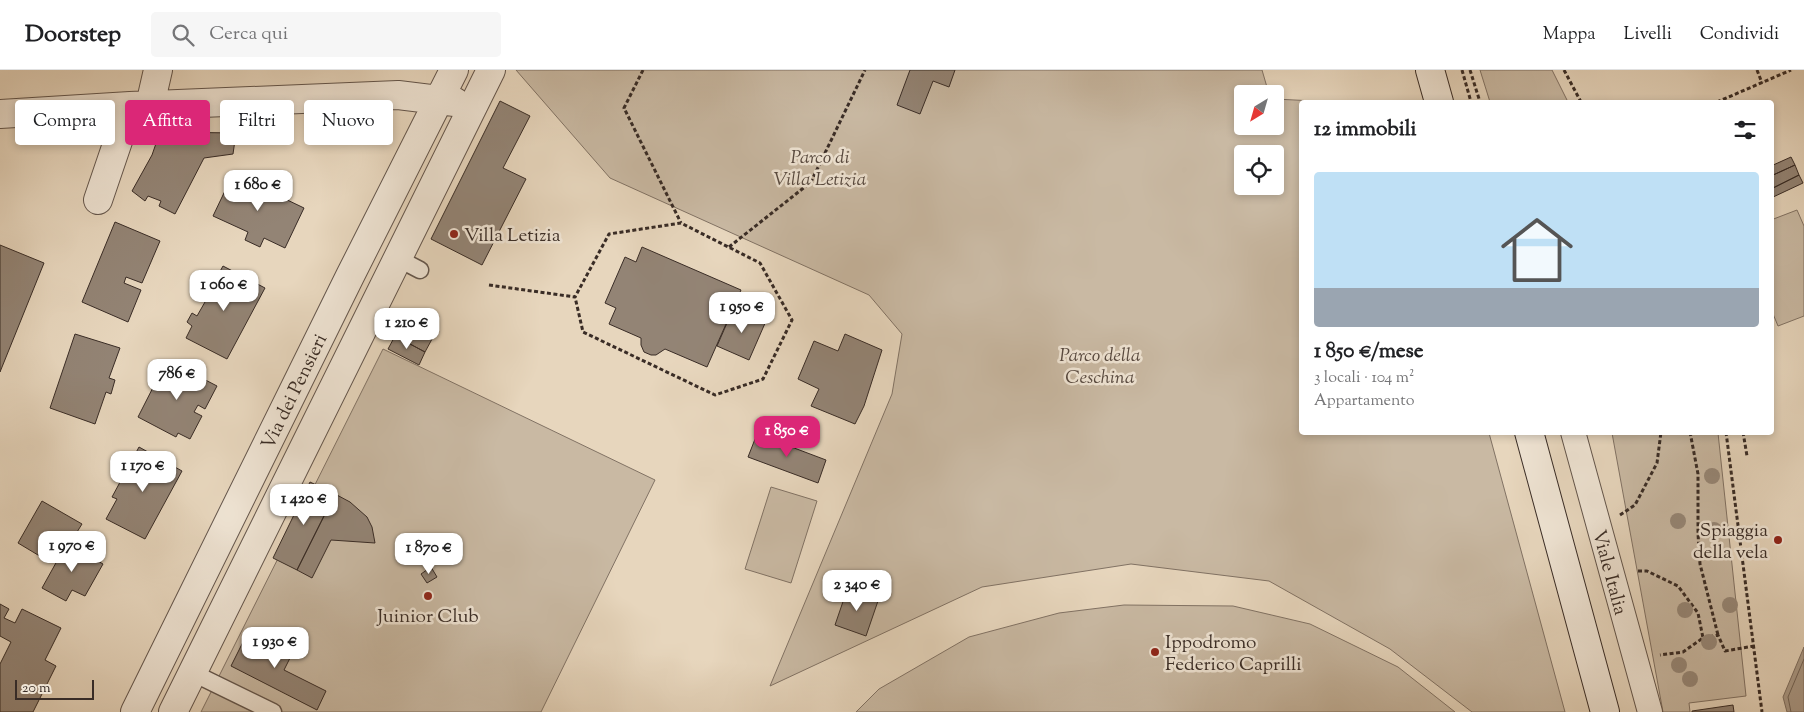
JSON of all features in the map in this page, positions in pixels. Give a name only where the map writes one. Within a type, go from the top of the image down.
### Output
[{"type":"street","points":[[143,100],[158,70]]},
{"type":"street","name":"Via dei Pensieri","points":[[135,712],[454,70]]},
{"type":"street","name":"Via dei Pensieri","points":[[173,712],[409,264],[473,104],[491,70]]},
{"type":"street","points":[[1430,70],[1438,100]]},
{"type":"street","points":[[210,103],[398,95],[473,104]]},
{"type":"street","points":[[0,114],[125,107]]},
{"type":"street","points":[[98,200],[125,140]]},
{"type":"street","points":[[1530,435],[1605,712]]},
{"type":"street","name":"Viale Italia","points":[[1574,435],[1650,712]]},
{"type":"lane","points":[[193,673],[274,712]]},
{"type":"path","points":[[644,70],[624,108],[681,223],[760,263],[792,320],[763,380],[715,395],[583,332],[575,297],[609,234],[681,223]]},
{"type":"path","points":[[729,248],[811,182],[865,70]]},
{"type":"path","points":[[1462,70],[1471,100]]},
{"type":"path","points":[[1470,70],[1479,100]]},
{"type":"path","points":[[1564,70],[1579,100]]},
{"type":"path","points":[[1757,70],[1762,83]]},
{"type":"path","points":[[1722,100],[1791,70]]},
{"type":"path","points":[[490,285],[575,297]]},
{"type":"path","points":[[1599,529],[1635,505],[1657,463],[1661,435]]},
{"type":"path","points":[[1691,435],[1698,474],[1700,564],[1718,635],[1725,651],[1754,646]]},
{"type":"path","points":[[1726,435],[1762,712]]},
{"type":"path","points":[[1744,435],[1747,456]]},
{"type":"path","points":[[1610,569],[1648,571],[1678,586],[1698,613],[1703,638]]},
{"type":"path","points":[[1634,658],[1683,652],[1703,638],[1718,635]]},
{"type":"green space","name":"Parco della Ceschina","points":[[516,70],[1262,70],[1266,85],[1234,85],[1234,135],[1284,135],[1284,99],[1299,100],[1299,435],[1490,435],[1565,712],[1472,712],[1390,649],[1269,581],[1131,564],[982,587],[770,686],[892,394],[902,334],[869,295],[610,178]]},
{"type":"green space","points":[[1480,70],[1552,70],[1567,100],[1489,100]]},
{"type":"green space","points":[[1797,210],[1804,226],[1804,316],[1778,326],[1774,316],[1774,219]]},
{"type":"green space","name":"Juinior Club","points":[[383,349],[655,480],[541,712],[201,712]]},
{"type":"green space","points":[[1612,435],[1718,435],[1746,696],[1689,703],[1690,712],[1663,712]]},
{"type":"green space","points":[[771,487],[817,501],[791,583],[745,569]]},
{"type":"green space","name":"Ippodromo Federico Caprilli","points":[[1124,605],[1233,606],[1310,624],[1398,667],[1455,712],[856,712],[879,689],[969,637],[1059,613]]},
{"type":"water","points":[[1804,647],[1804,712],[1787,712],[1783,697]]},
{"type":"building","points":[[910,70],[955,70],[949,87],[933,81],[920,114],[897,105]]},
{"type":"building","points":[[500,101],[530,116],[503,168],[526,179],[482,265],[431,239]]},
{"type":"building","points":[[210,133],[220,133],[220,145],[234,145],[233,154],[204,158],[175,214],[159,206],[161,201],[148,196],[145,201],[132,191],[155,145],[210,145]]},
{"type":"building","points":[[1791,157],[1795,165],[1774,175],[1774,165]]},
{"type":"building","points":[[1795,165],[1799,175],[1774,188],[1774,175]]},
{"type":"building","points":[[233,174],[304,208],[285,248],[264,238],[260,247],[245,240],[248,232],[213,216]]},
{"type":"building","points":[[1799,175],[1803,183],[1774,197],[1774,188]]},
{"type":"building","points":[[115,222],[160,241],[142,283],[126,277],[124,283],[141,290],[128,322],[82,302]]},
{"type":"building","points":[[0,245],[44,263],[0,372]]},
{"type":"building","points":[[642,247],[741,290],[707,367],[665,349],[656,355],[644,352],[641,338],[609,324],[616,308],[605,303],[625,257],[636,262]]},
{"type":"building","points":[[223,266],[265,288],[227,359],[186,338],[192,326],[187,322],[192,313],[197,316],[209,295],[201,291],[206,280],[213,284]]},
{"type":"building","points":[[734,307],[766,321],[749,360],[717,346]]},
{"type":"building","points":[[408,312],[438,328],[425,352],[395,336]]},
{"type":"building","points":[[75,334],[120,348],[109,378],[115,380],[111,394],[106,392],[95,424],[50,408]]},
{"type":"building","points":[[845,334],[882,350],[864,406],[855,424],[811,406],[819,389],[798,379],[814,341],[838,351]]},
{"type":"building","points":[[395,336],[425,352],[419,365],[388,349]]},
{"type":"building","points":[[167,360],[217,386],[205,409],[198,405],[194,412],[202,416],[190,439],[178,433],[176,437],[138,417]]},
{"type":"building","points":[[757,434],[826,460],[818,483],[748,457]]},
{"type":"building","points":[[139,447],[182,471],[145,539],[106,519],[117,499],[112,497]]},
{"type":"building","points":[[310,482],[335,494],[297,570],[273,558]]},
{"type":"building","points":[[335,494],[350,502],[367,517],[372,527],[375,543],[331,540],[312,578],[297,570]]},
{"type":"building","points":[[42,501],[82,524],[69,545],[67,543],[65,546],[54,540],[43,558],[18,543]]},
{"type":"building","points":[[67,543],[103,564],[85,596],[72,590],[66,601],[42,588]]},
{"type":"building","points":[[431,567],[437,577],[427,583],[421,574]]},
{"type":"building","points":[[848,587],[879,598],[866,636],[835,625]]},
{"type":"building","points":[[0,604],[9,609],[4,618],[15,623],[22,609],[61,628],[45,660],[56,666],[33,712],[0,712],[0,664],[11,642],[0,636]]},
{"type":"building","points":[[249,630],[293,652],[284,670],[326,691],[317,710],[231,666]]},
{"type":"building","points":[[1733,705],[1734,712],[1692,712],[1692,711]]},
{"type":"place","name":"Villa Letizia","points":[[454,234]]},
{"type":"place","name":"Spiaggia della vela","points":[[1778,540]]},
{"type":"place","name":"Juinior Club","points":[[428,596]]},
{"type":"place","name":"Ippodromo Federico Caprilli","points":[[1155,652]]},
{"type":"park label","name":"Parco di Villa Letizia","points":[[820,167]]}]
